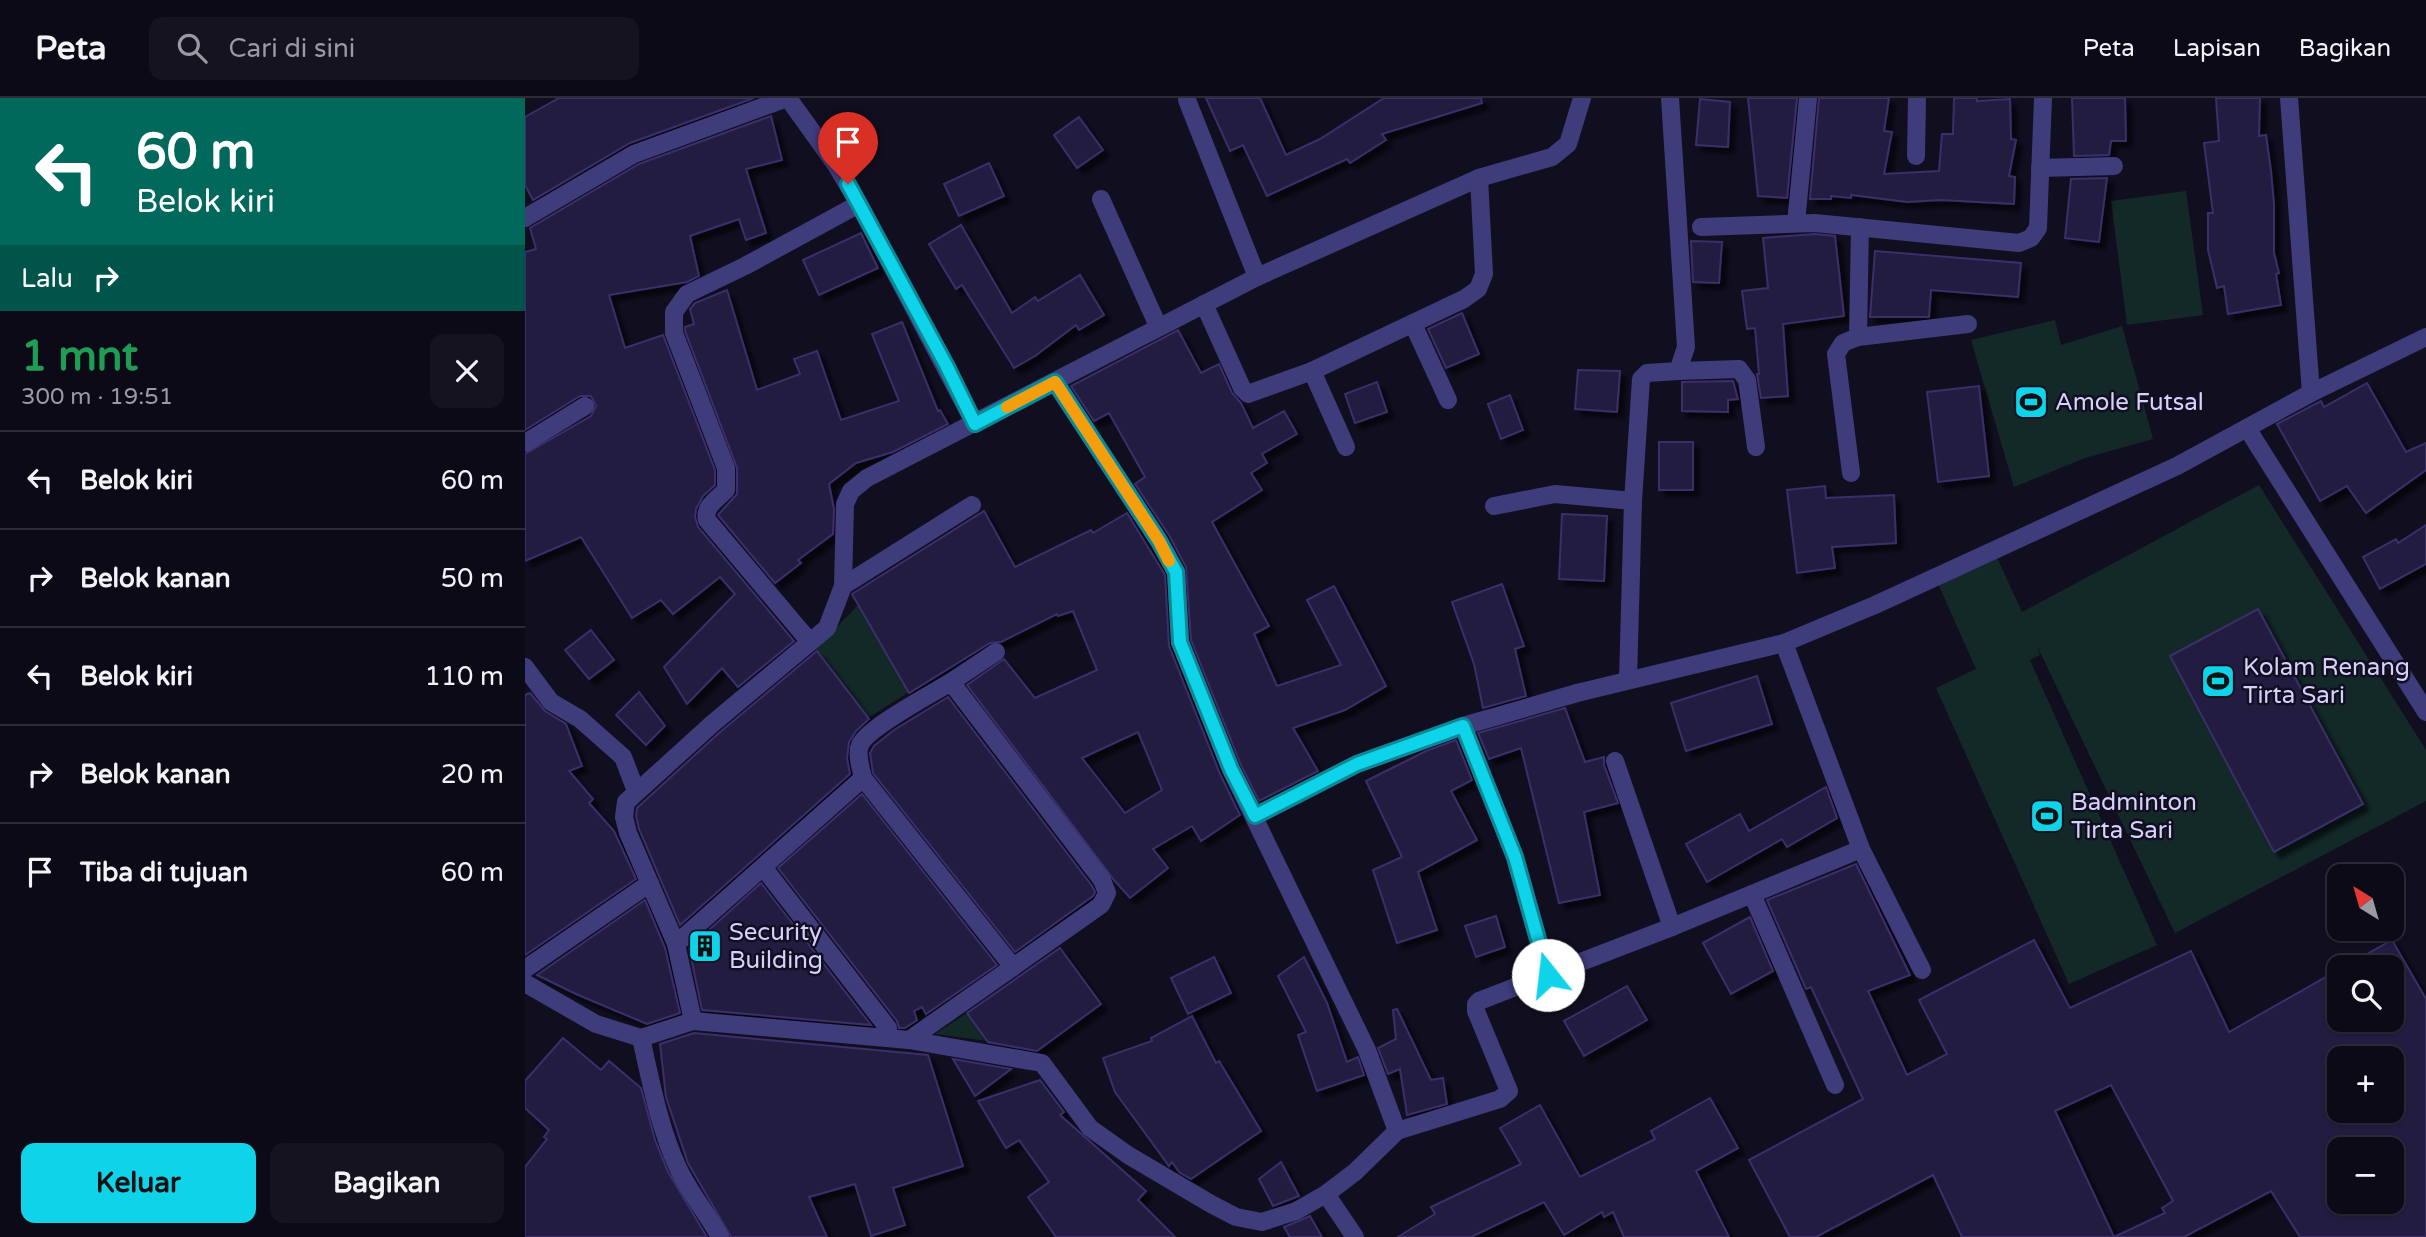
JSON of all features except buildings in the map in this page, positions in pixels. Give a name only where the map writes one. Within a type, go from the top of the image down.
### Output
[{"type":"street","points":[[525,218],[634,154],[788,98],[837,165],[946,365],[975,424]]},
{"type":"street","points":[[693,1021],[676,944],[628,833],[624,817],[626,802],[827,628],[843,586],[845,504],[851,491],[867,478],[1257,277],[1479,178],[1552,157],[1568,144],[1582,98]]},
{"type":"street","points":[[1670,98],[1686,347],[1678,371]]},
{"type":"street","points":[[1795,223],[1808,98]]},
{"type":"street","points":[[1916,156],[1917,98]]},
{"type":"street","points":[[1702,227],[1795,223],[2019,243],[2031,238],[2038,228],[2043,98]]},
{"type":"street","points":[[2289,98],[2311,393]]},
{"type":"street","points":[[1187,99],[1257,277]]},
{"type":"street","points":[[2040,168],[2114,166]]},
{"type":"street","points":[[1204,304],[1242,388],[1248,394],[1312,371],[1464,299],[1478,289],[1483,274],[1479,178]]},
{"type":"street","points":[[1101,199],[1159,326]]},
{"type":"street","points":[[810,642],[707,520],[705,515],[708,509],[726,490],[726,468],[674,333],[674,312],[687,294],[859,204]]},
{"type":"street","points":[[1858,337],[1860,227]]},
{"type":"street","points":[[1413,324],[1448,400]]},
{"type":"street","points":[[1851,473],[1836,354],[1843,343],[1858,337],[1968,324]]},
{"type":"street","points":[[1255,816],[1357,764],[1463,726],[1629,680],[1784,643],[1875,605],[2177,466],[2311,393],[2426,337]]},
{"type":"street","points":[[1629,680],[1633,501],[1641,379],[1647,373],[1739,369],[1747,380],[1756,447]]},
{"type":"street","points":[[1312,371],[1346,447]]},
{"type":"street","points":[[1055,382],[1159,541],[1176,572],[1180,642],[1231,769],[1367,1049],[1397,1131]]},
{"type":"street","points":[[525,443],[585,407]]},
{"type":"street","points":[[2247,428],[2426,712]]},
{"type":"street","points":[[1495,506],[1555,494],[1633,501]]},
{"type":"street","points":[[843,586],[972,505]]},
{"type":"street","points":[[1784,643],[1861,849],[1922,970]]},
{"type":"street","points":[[996,652],[870,732],[859,746],[859,760],[863,778],[1013,967]]},
{"type":"street","points":[[525,667],[551,702],[580,719],[623,757],[636,791]]},
{"type":"street","points":[[909,1040],[1101,905],[1107,893],[1102,880],[951,682]]},
{"type":"street","points":[[1463,726],[1515,857],[1548,975]]},
{"type":"street","points":[[1615,761],[1672,927]]},
{"type":"street","points":[[676,944],[863,778]]},
{"type":"street","points":[[525,983],[596,1024],[641,1038],[693,1021],[909,1040],[1042,1063],[1090,1129],[1128,1156],[1236,1217],[1262,1222],[1296,1210],[1326,1194],[1355,1172],[1397,1131],[1506,1095],[1509,1091],[1476,1011],[1476,1004],[1483,999],[1672,927],[1861,849]]},
{"type":"street","points":[[763,867],[888,1028]]},
{"type":"street","points":[[525,969],[650,883]]},
{"type":"street","points":[[1752,894],[1835,1085]]},
{"type":"street","points":[[641,1038],[664,1135],[679,1171],[720,1237]]},
{"type":"street","points":[[1326,1194],[1355,1237]]},
{"type":"green space","points":[[2186,191],[2203,315],[2127,325],[2111,201]]},
{"type":"green space","name":"Amole Futsal","points":[[2055,320],[2061,345],[2122,326],[2153,439],[2085,458],[2014,487],[1971,340]]},
{"type":"green space","name":"Kolam Renang Tirta Sari","points":[[2259,485],[2426,750],[2426,801],[2175,933],[2037,646],[2040,655],[2030,660],[2157,945],[2069,984],[1936,688],[1976,669],[1935,577],[1994,551],[2022,612]]},
{"type":"green space","points":[[858,605],[909,692],[868,718],[816,649]]},
{"type":"green space","points":[[967,1013],[987,1041],[935,1034]]},
{"type":"slow traffic","points":[[1007,407],[1055,382],[1159,541],[1169,561]]},
{"type":"place","name":"Amole Futsal","points":[[2031,402]]},
{"type":"place","name":"Kolam Renang Tirta Sari","points":[[2218,681]]},
{"type":"place","name":"Badminton Tirta Sari","points":[[2047,816]]},
{"type":"place","name":"Security Building","points":[[705,946]]},
{"type":"route","points":[[848,184],[975,424],[1055,382],[1159,541],[1176,572],[1180,642],[1231,769],[1255,816],[1357,764],[1463,726],[1515,857],[1548,975]]}]
